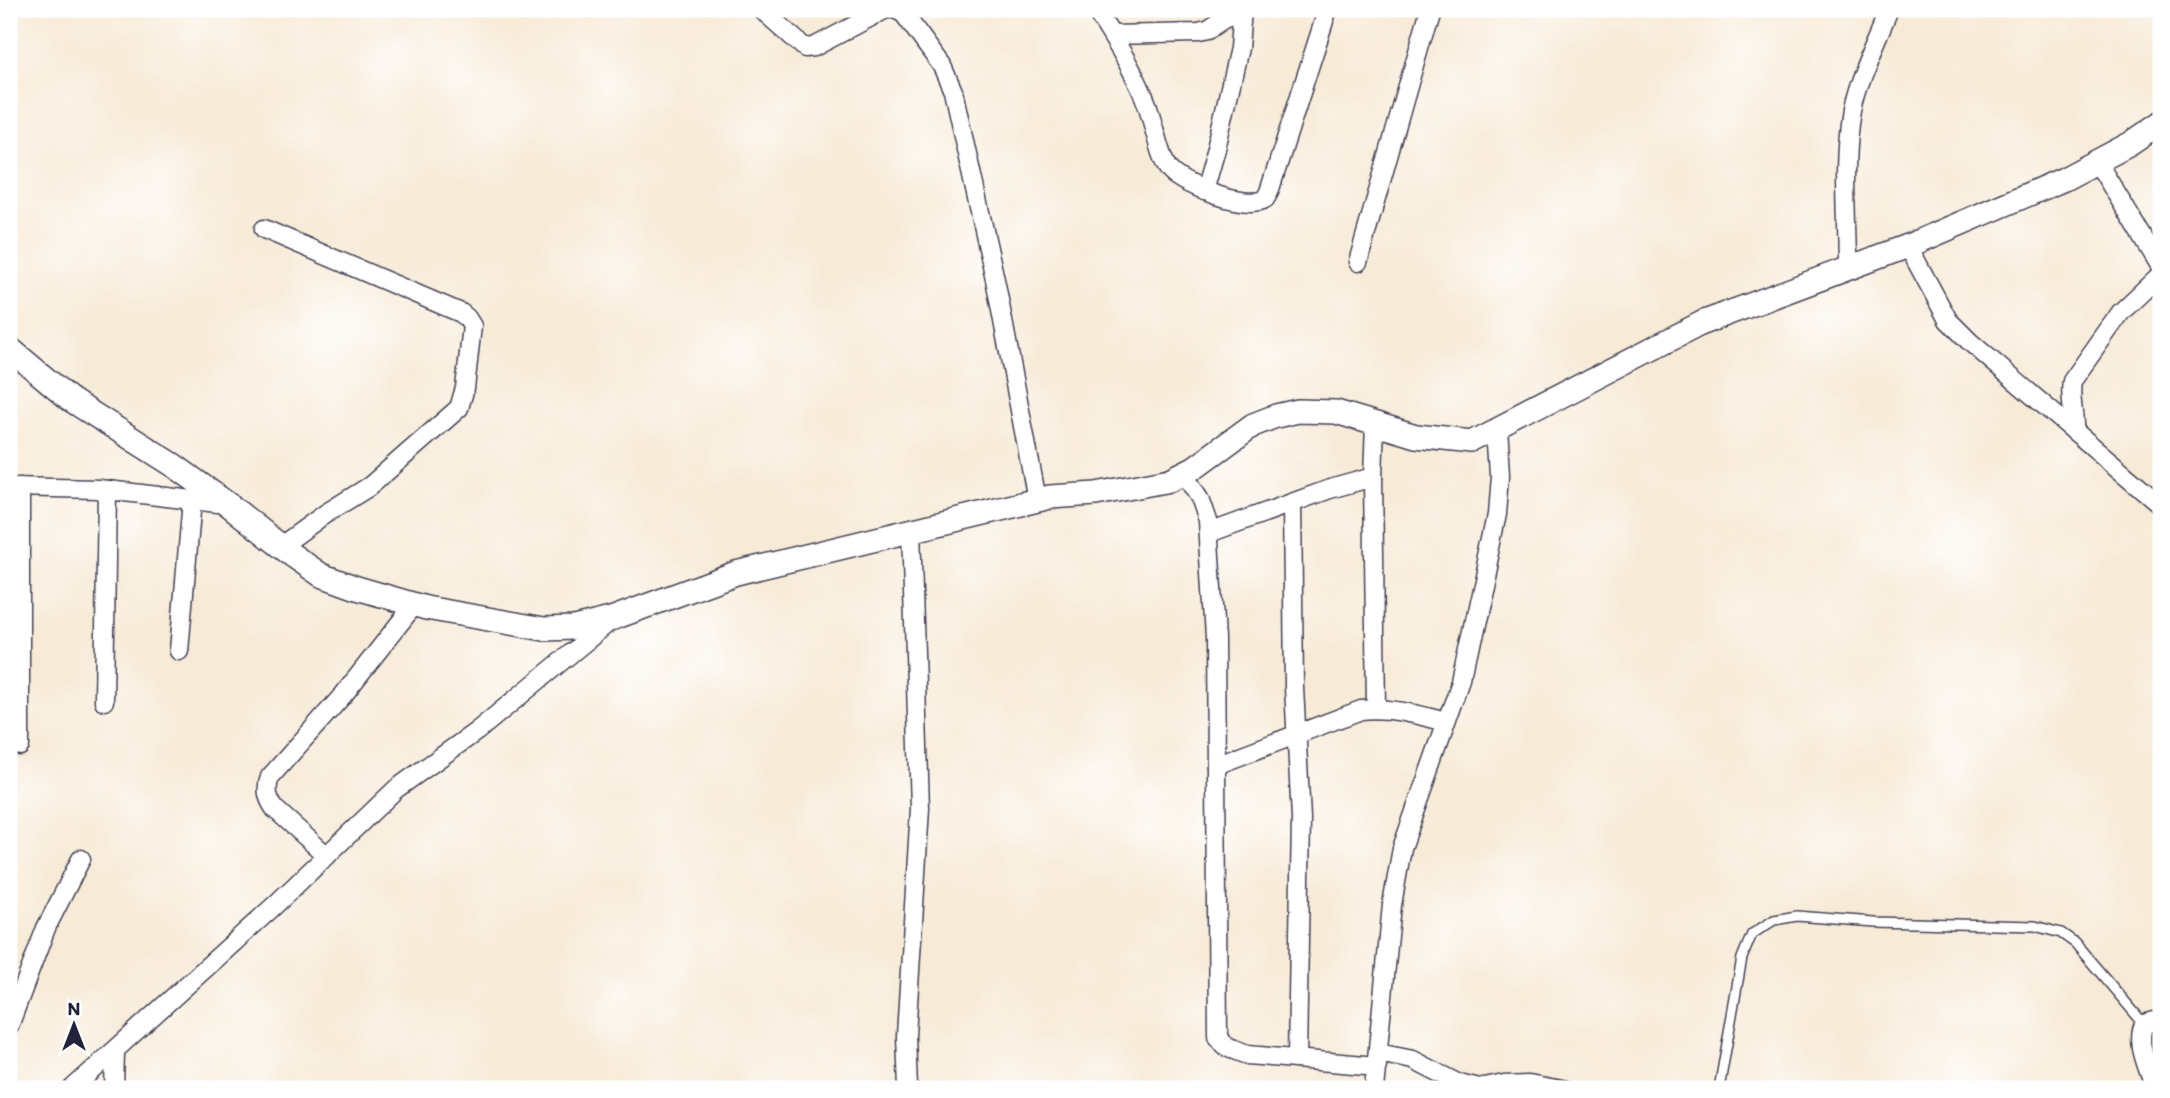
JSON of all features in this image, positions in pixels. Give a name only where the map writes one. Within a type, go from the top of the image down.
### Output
[{"type":"street","points":[[761,9],[805,48],[814,47],[886,9],[895,9],[904,14],[942,66],[953,91],[990,258],[1037,500]]},
{"type":"street","points":[[1095,9],[1112,35],[1147,103],[1168,169],[1182,181],[1204,191],[1253,203],[1265,199],[1299,104],[1324,21],[1325,9]]},
{"type":"street","points":[[1358,262],[1430,9]]},
{"type":"street","points":[[1848,268],[1848,140],[1852,109],[1889,9]]},
{"type":"street","points":[[1112,35],[1198,33],[1242,12],[1239,48],[1204,191]]},
{"type":"street","points":[[9,348],[71,400],[175,466],[321,575],[414,605],[544,629],[574,628],[611,620],[736,573],[1037,500],[1132,488],[1170,480],[1226,446],[1253,425],[1276,415],[1321,410],[1416,436],[1472,442],[1702,323],[1908,246],[2064,179],[2130,144],[2161,123]]},
{"type":"street","points":[[2097,162],[2161,267]]},
{"type":"street","points":[[264,229],[461,313],[472,326],[465,388],[459,408],[370,486],[281,546]]},
{"type":"street","points":[[1908,246],[1948,320],[1969,342],[2161,505]]},
{"type":"street","points":[[2074,431],[2075,417],[2070,392],[2072,381],[2120,312],[2161,274]]},
{"type":"street","points":[[1375,424],[1373,477],[1376,709]]},
{"type":"street","points":[[1374,1089],[1392,905],[1402,848],[1461,682],[1497,514],[1500,477],[1497,431]]},
{"type":"street","points":[[1184,473],[1200,498],[1209,533],[1214,638],[1218,1038],[1235,1052],[1297,1059],[1413,1060],[1460,1084],[1480,1089],[1530,1083],[1561,1089]]},
{"type":"street","points":[[1209,533],[1373,477]]},
{"type":"street","points":[[20,746],[15,487],[107,490],[229,505]]},
{"type":"street","points":[[104,701],[107,490]]},
{"type":"street","points":[[179,651],[192,500]]},
{"type":"street","points":[[1292,503],[1296,735],[1301,818],[1297,1059]]},
{"type":"street","points":[[908,1089],[906,1036],[920,808],[911,530]]},
{"type":"street","points":[[327,856],[275,809],[270,802],[267,785],[270,778],[344,694],[414,605]]},
{"type":"street","points":[[72,1089],[327,856],[396,789],[477,731],[611,620]]},
{"type":"street","points":[[1216,765],[1362,710],[1407,713],[1447,722]]},
{"type":"street","points":[[9,1026],[46,928],[81,859]]},
{"type":"street","points":[[2153,1024],[2141,1032],[2141,1047],[2155,1089]]},
{"type":"street","points":[[114,1089],[115,1051]]},
{"type":"lane","points":[[1719,1089],[1742,958],[1752,934],[1774,920],[1797,916],[1873,922],[2035,926],[2061,933],[2075,943],[2153,1024]]}]
